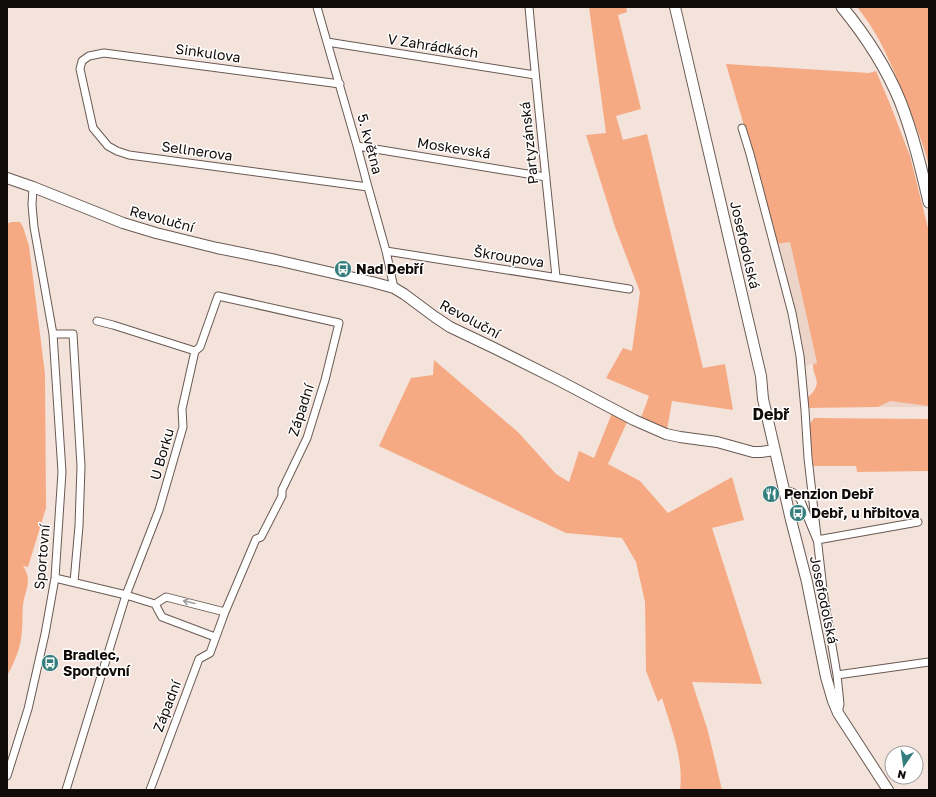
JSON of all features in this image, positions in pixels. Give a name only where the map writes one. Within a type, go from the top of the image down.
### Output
[{"type":"main road","name":"Josefodolská","points":[[675,7],[759,368],[763,399],[774,450],[807,582],[826,677],[838,713],[888,790]]},
{"type":"main road","points":[[842,7],[857,26],[874,52],[897,96],[908,123],[915,146],[929,202]]},
{"type":"main road","name":"Revoluční","points":[[7,178],[116,220],[156,233],[217,248],[283,261],[394,288],[450,327],[560,381],[634,420],[666,434],[717,442],[753,452],[774,450]]},
{"type":"street","name":"5. května","points":[[317,7],[358,146],[386,251],[394,288]]},
{"type":"street","name":"Partyzánská","points":[[529,7],[556,277]]},
{"type":"street","name":"V Zahrádkách","points":[[327,42],[535,75]]},
{"type":"street","name":"Sinkulova","points":[[80,69],[82,61],[86,58],[104,52],[340,84]]},
{"type":"street","name":"Sellnerova","points":[[80,69],[93,128],[108,146],[117,151],[129,155],[368,187]]},
{"type":"street","name":"Josefodolská","points":[[742,128],[792,313],[800,356],[808,458],[817,540],[824,598],[837,675],[840,704],[838,713]]},
{"type":"street","name":"Moskevská","points":[[358,146],[546,177]]},
{"type":"street","name":"Sportovní","points":[[7,776],[28,709],[55,578],[62,472],[53,334],[34,227],[32,205],[33,187]]},
{"type":"street","name":"Škroupova","points":[[386,251],[629,289]]},
{"type":"street","name":"U Borku","points":[[66,790],[126,595],[159,510],[183,428],[182,409],[195,351],[200,348],[218,296]]},
{"type":"street","name":"Západní","points":[[150,790],[199,659],[210,652],[224,612],[256,539],[261,537],[282,496],[282,490],[307,438],[325,380],[339,323],[218,296]]},
{"type":"street","points":[[97,321],[113,324],[195,351]]},
{"type":"street","points":[[53,334],[73,334],[81,466],[79,526],[74,582]]},
{"type":"street","name":"Josefodolská","points":[[784,491],[792,491],[800,499],[817,540]]},
{"type":"street","points":[[817,540],[918,522]]},
{"type":"street","points":[[55,578],[126,595],[155,604],[162,617],[215,637]]},
{"type":"street","points":[[155,604],[166,597],[224,612]]},
{"type":"street","points":[[837,675],[929,662]]},
{"type":"shaded area","points":[[589,7],[626,7],[627,12],[618,15],[641,109],[616,116],[623,140],[647,134],[703,368],[725,364],[733,410],[672,401],[667,430],[641,418],[649,396],[606,378],[623,348],[632,351],[640,292],[615,227],[586,135],[606,133]]},
{"type":"shaded area","points":[[857,7],[929,7],[929,167],[918,132],[888,57],[874,31]]},
{"type":"shaded area","points":[[726,64],[869,73],[876,71],[910,156],[929,232],[929,406],[890,401],[878,407],[806,408],[807,398],[813,392],[817,384],[813,364],[817,363],[790,242],[776,244],[752,153]]},
{"type":"shaded area","points":[[11,222],[20,222],[29,246],[45,374],[46,508],[28,567],[23,566],[28,576],[28,585],[23,605],[21,639],[16,658],[7,676],[7,224]]},
{"type":"shaded area","points":[[790,241],[817,363],[802,366],[776,244]]},
{"type":"shaded area","points":[[434,360],[518,432],[556,474],[569,482],[579,451],[594,458],[612,413],[628,420],[608,464],[640,481],[668,513],[732,477],[744,520],[712,528],[762,684],[692,682],[708,731],[722,790],[680,790],[680,767],[673,732],[662,698],[658,702],[646,671],[645,602],[636,562],[622,538],[566,533],[379,446],[411,378],[433,375]]},
{"type":"shaded area","points":[[929,374],[929,407],[878,407],[890,400]]},
{"type":"shaded area","points":[[814,418],[929,419],[929,471],[857,472],[856,466],[813,466],[809,425]]},
{"type":"place","name":"Nad Debří","points":[[343,269]]},
{"type":"place","name":"Penzion Debř","points":[[771,494]]},
{"type":"place","name":"Debř, u hřbitova","points":[[798,513]]},
{"type":"place","name":"Bradlec, Sportovní","points":[[50,663]]},
{"type":"district","name":"Debř","points":[[771,414]]}]
